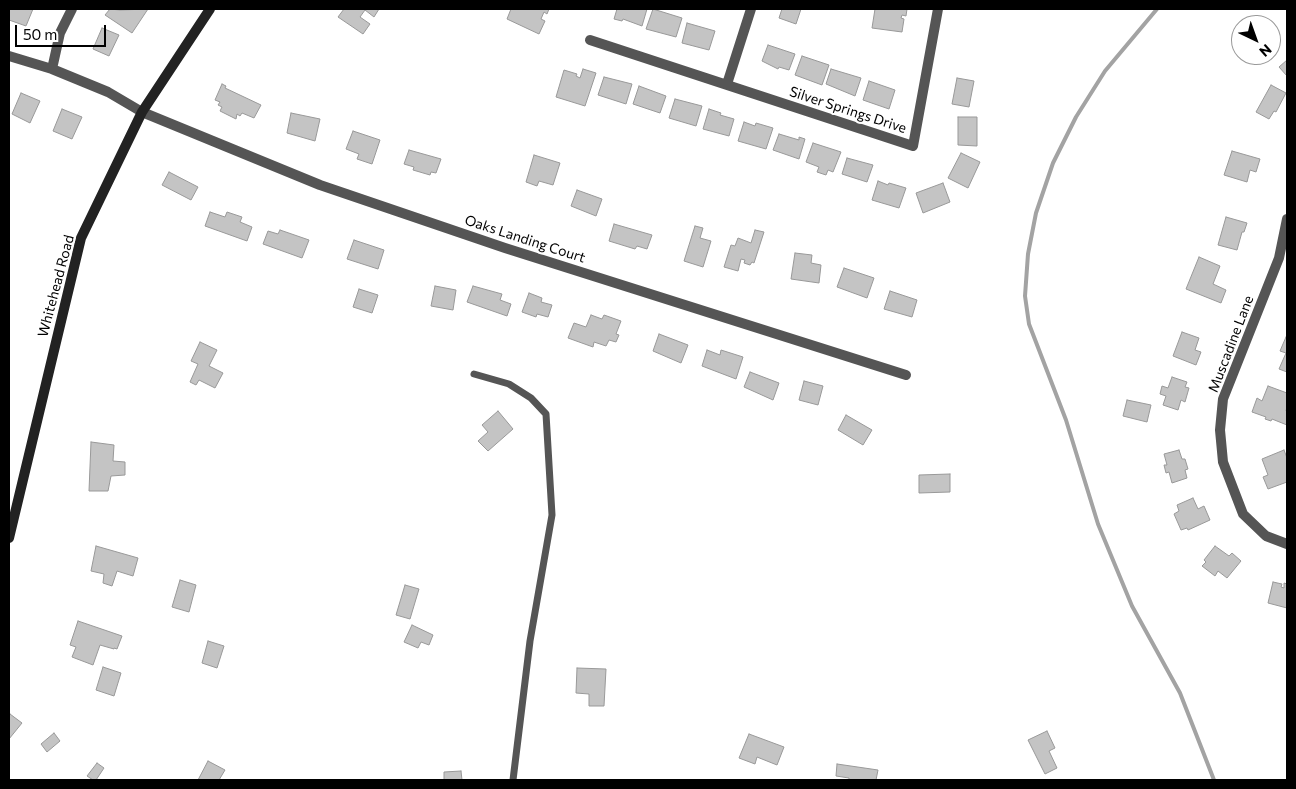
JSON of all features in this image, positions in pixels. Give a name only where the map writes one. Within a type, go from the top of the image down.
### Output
[{"type":"street","points":[[52,69],[60,33],[72,9]]},
{"type":"street","name":"Whitehead Road","points":[[9,538],[13,503],[81,238],[142,112],[210,9]]},
{"type":"street","points":[[727,84],[751,9]]},
{"type":"street","name":"Silver Springs Drive","points":[[590,40],[913,146],[938,9]]},
{"type":"street","name":"Oaks Landing Court","points":[[9,56],[52,69],[108,92],[142,112],[320,185],[514,250],[906,375]]},
{"type":"street","name":"Muscadine Lane","points":[[1287,219],[1279,258],[1223,399],[1220,430],[1224,462],[1243,514],[1266,536],[1287,544]]},
{"type":"lane","points":[[474,374],[509,384],[531,398],[546,414],[552,515],[530,641],[513,780]]},
{"type":"building","points":[[9,9],[33,9],[26,26],[9,20]]},
{"type":"building","points":[[110,9],[148,9],[132,33],[105,15]]},
{"type":"building","points":[[344,9],[379,9],[374,17],[365,10],[360,17],[370,24],[363,34],[338,17]]},
{"type":"building","points":[[511,9],[549,9],[547,14],[544,12],[541,19],[545,21],[539,34],[507,19]]},
{"type":"building","points":[[617,9],[647,9],[642,26],[623,19],[622,21],[614,19]]},
{"type":"building","points":[[653,9],[682,18],[676,37],[646,29]]},
{"type":"building","points":[[782,9],[801,9],[796,24],[779,18]]},
{"type":"building","points":[[875,9],[907,9],[906,16],[902,15],[901,18],[904,19],[902,32],[872,28]]},
{"type":"building","points":[[687,23],[715,31],[709,50],[682,43]]},
{"type":"building","points":[[102,28],[119,35],[109,56],[93,49]]},
{"type":"building","points":[[768,45],[795,54],[789,70],[779,67],[778,69],[762,61]]},
{"type":"building","points":[[802,56],[829,65],[822,85],[795,75]]},
{"type":"building","points":[[1287,60],[1287,76],[1279,67]]},
{"type":"building","points":[[583,69],[596,73],[585,106],[556,97],[564,70],[577,74],[576,76],[580,78]]},
{"type":"building","points":[[831,69],[861,78],[855,96],[826,84]]},
{"type":"building","points":[[604,77],[632,84],[626,104],[598,95]]},
{"type":"building","points":[[957,78],[974,81],[969,107],[952,104]]},
{"type":"building","points":[[869,81],[895,90],[889,109],[863,100]]},
{"type":"building","points":[[222,84],[226,86],[225,88],[261,105],[254,118],[242,113],[240,116],[237,114],[236,119],[220,111],[222,107],[218,105],[220,102],[215,100]]},
{"type":"building","points":[[1271,85],[1286,93],[1276,112],[1274,111],[1269,119],[1256,112]]},
{"type":"building","points":[[639,86],[666,96],[660,113],[633,104]]},
{"type":"building","points":[[21,93],[40,101],[30,123],[12,114]]},
{"type":"building","points":[[675,99],[702,106],[696,126],[669,118]]},
{"type":"building","points":[[62,109],[82,117],[72,139],[53,131]]},
{"type":"building","points":[[709,109],[734,119],[729,136],[703,129]]},
{"type":"building","points":[[291,113],[320,119],[315,141],[287,133]]},
{"type":"building","points":[[958,117],[977,117],[977,146],[958,145]]},
{"type":"building","points":[[744,122],[755,126],[756,123],[773,128],[766,149],[738,141]]},
{"type":"building","points":[[353,131],[380,140],[372,164],[357,159],[359,154],[346,149]]},
{"type":"building","points":[[779,134],[799,140],[799,137],[805,139],[799,159],[773,150]]},
{"type":"building","points":[[813,143],[841,152],[833,172],[828,170],[826,175],[817,172],[819,167],[806,162]]},
{"type":"building","points":[[409,150],[441,159],[436,173],[431,172],[430,175],[413,170],[414,167],[404,164]]},
{"type":"building","points":[[1232,151],[1260,159],[1256,172],[1250,170],[1247,182],[1224,175]]},
{"type":"building","points":[[961,153],[980,162],[968,188],[948,178]]},
{"type":"building","points":[[534,155],[560,163],[553,185],[539,181],[537,186],[526,182]]},
{"type":"building","points":[[847,158],[873,165],[867,182],[842,174]]},
{"type":"building","points":[[169,172],[198,187],[191,200],[162,185]]},
{"type":"building","points":[[878,181],[906,188],[899,208],[872,200]]},
{"type":"building","points":[[943,183],[950,202],[923,213],[916,193]]},
{"type":"building","points":[[577,190],[602,199],[596,216],[571,206]]},
{"type":"building","points":[[210,212],[225,217],[227,212],[242,217],[240,222],[252,227],[247,241],[205,226]]},
{"type":"building","points":[[1226,217],[1247,223],[1244,232],[1242,232],[1237,250],[1218,245]]},
{"type":"building","points":[[614,224],[652,235],[647,249],[637,246],[635,249],[609,241]]},
{"type":"building","points":[[695,226],[703,228],[700,238],[711,241],[703,267],[684,261]]},
{"type":"building","points":[[280,230],[309,240],[302,258],[263,244],[268,231],[278,234]]},
{"type":"building","points":[[755,230],[764,232],[754,263],[752,262],[750,265],[744,263],[745,260],[741,259],[738,271],[724,267],[731,245],[735,246],[738,238],[751,243]]},
{"type":"building","points":[[354,240],[384,250],[378,269],[347,259]]},
{"type":"building","points":[[795,253],[812,255],[811,263],[821,265],[819,283],[791,279]]},
{"type":"building","points":[[1199,257],[1220,266],[1213,284],[1226,290],[1221,303],[1186,289]]},
{"type":"building","points":[[844,268],[874,278],[867,298],[837,287]]},
{"type":"building","points":[[435,286],[456,290],[453,310],[431,306]]},
{"type":"building","points":[[473,286],[502,294],[500,300],[511,304],[507,316],[467,302]]},
{"type":"building","points":[[359,289],[378,295],[372,313],[353,307]]},
{"type":"building","points":[[890,291],[917,300],[912,317],[884,309]]},
{"type":"building","points":[[529,293],[542,298],[541,302],[552,305],[548,317],[537,314],[536,317],[522,312]]},
{"type":"building","points":[[591,315],[602,319],[604,315],[621,321],[616,334],[619,335],[616,342],[609,340],[606,346],[594,342],[593,347],[568,338],[574,323],[586,327]]},
{"type":"building","points":[[1182,332],[1199,338],[1195,350],[1201,352],[1196,365],[1173,356]]},
{"type":"building","points":[[659,334],[688,345],[681,363],[653,351]]},
{"type":"building","points":[[1286,337],[1287,372],[1279,369],[1286,353],[1280,351]]},
{"type":"building","points":[[200,342],[217,350],[209,366],[223,373],[215,388],[199,380],[196,385],[190,382],[198,364],[191,361]]},
{"type":"building","points":[[707,350],[720,355],[721,350],[743,357],[736,379],[702,366]]},
{"type":"building","points":[[750,372],[779,383],[773,400],[744,387]]},
{"type":"building","points":[[1172,377],[1187,382],[1185,387],[1189,388],[1185,402],[1181,400],[1178,410],[1163,405],[1166,396],[1160,394],[1162,386],[1168,388]]},
{"type":"building","points":[[804,381],[823,386],[818,405],[799,400]]},
{"type":"building","points":[[1268,386],[1287,393],[1287,425],[1272,419],[1271,421],[1265,419],[1266,417],[1252,412],[1257,398],[1262,401]]},
{"type":"building","points":[[1127,400],[1151,405],[1147,422],[1123,416]]},
{"type":"building","points":[[498,411],[513,429],[488,451],[478,441],[488,432],[482,425]]},
{"type":"building","points":[[846,415],[872,430],[863,445],[838,430]]},
{"type":"building","points":[[91,442],[114,445],[113,461],[125,462],[125,475],[111,476],[108,491],[89,491]]},
{"type":"building","points":[[1179,450],[1182,459],[1185,459],[1188,469],[1185,470],[1187,478],[1172,483],[1169,472],[1166,473],[1164,465],[1167,465],[1164,454]]},
{"type":"building","points":[[1284,450],[1287,458],[1287,482],[1268,489],[1263,477],[1268,475],[1262,459]]},
{"type":"building","points":[[950,474],[950,492],[919,493],[919,475]]},
{"type":"building","points":[[1193,498],[1198,509],[1204,506],[1210,520],[1188,530],[1187,528],[1181,530],[1174,514],[1179,511],[1177,505]]},
{"type":"building","points":[[96,546],[138,558],[133,576],[117,571],[112,586],[103,583],[104,574],[91,571]]},
{"type":"building","points":[[1215,546],[1229,556],[1232,553],[1241,561],[1227,578],[1218,571],[1215,576],[1202,566],[1206,562],[1204,560]]},
{"type":"building","points":[[180,580],[196,585],[189,612],[172,607]]},
{"type":"building","points":[[1273,582],[1282,584],[1281,587],[1284,588],[1284,583],[1287,584],[1287,608],[1268,603]]},
{"type":"building","points":[[405,585],[419,589],[410,619],[396,615]]},
{"type":"building","points":[[78,621],[122,636],[117,649],[100,645],[93,665],[72,657],[76,647],[70,645]]},
{"type":"building","points":[[412,625],[433,635],[429,645],[421,642],[418,648],[404,642]]},
{"type":"building","points":[[208,641],[224,646],[217,668],[202,663]]},
{"type":"building","points":[[103,667],[121,673],[114,696],[96,690]]},
{"type":"building","points":[[577,668],[606,669],[604,706],[589,706],[589,694],[576,693]]},
{"type":"building","points":[[10,714],[22,723],[9,739],[9,716]]},
{"type":"building","points":[[1047,731],[1055,748],[1049,751],[1057,768],[1045,774],[1028,740]]},
{"type":"building","points":[[54,733],[60,741],[47,752],[41,744]]},
{"type":"building","points":[[749,734],[784,747],[777,765],[757,757],[755,764],[739,758]]},
{"type":"building","points":[[208,761],[225,770],[219,780],[198,780]]},
{"type":"building","points":[[97,763],[104,768],[96,780],[93,780],[87,776]]},
{"type":"building","points":[[837,764],[878,770],[876,780],[849,780],[849,778],[836,776]]},
{"type":"building","points":[[461,771],[462,780],[444,780],[444,772]]},
{"type":"waterway","points":[[1157,9],[1105,71],[1076,117],[1053,163],[1036,213],[1028,254],[1025,296],[1029,324],[1066,420],[1098,524],[1132,606],[1180,693],[1214,780]]}]
